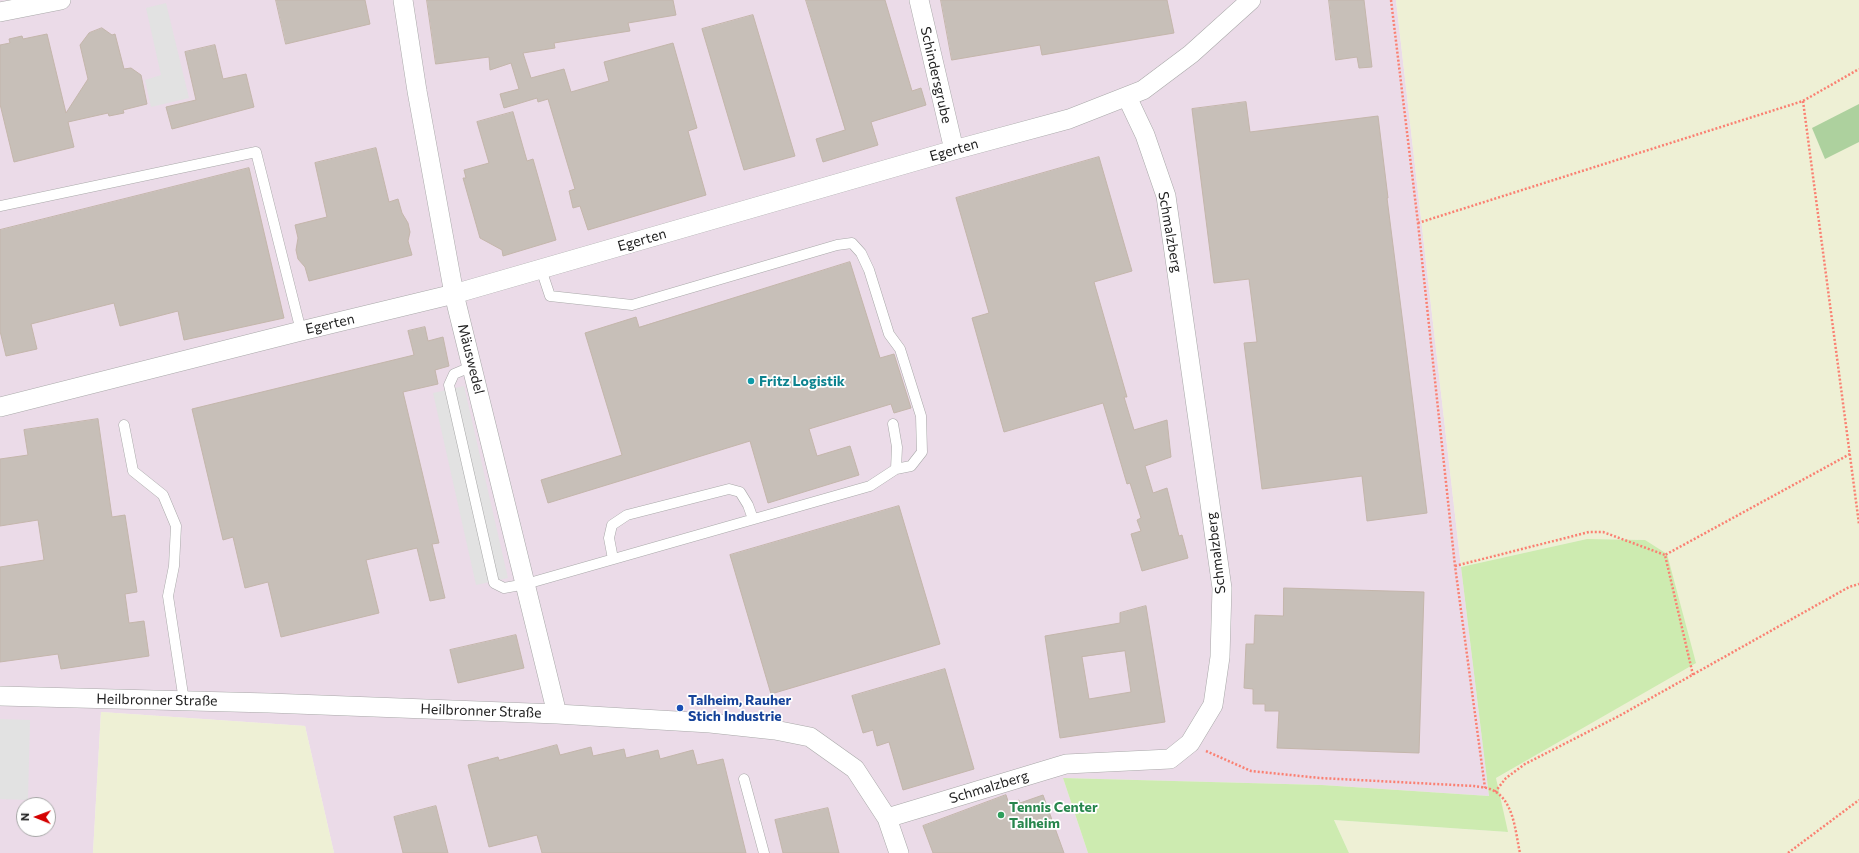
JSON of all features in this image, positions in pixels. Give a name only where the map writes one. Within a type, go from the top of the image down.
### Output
[{"type":"street","points":[[0,12],[61,0]]},
{"type":"street","name":"Mäuswedel","points":[[403,0],[417,91],[454,294],[526,584],[556,714]]},
{"type":"street","name":"Schindersgrube","points":[[919,0],[954,150]]},
{"type":"street","name":"Egerten","points":[[0,407],[454,294],[954,150],[1069,119],[1142,90],[1191,54],[1251,0]]},
{"type":"street","name":"Schmalzberg","points":[[887,818],[1066,764],[1170,759],[1190,743],[1213,705],[1220,657],[1222,588],[1166,196],[1145,135],[1127,97]]},
{"type":"street","name":"Heilbronner Straße","points":[[0,696],[184,700],[556,714],[710,723],[775,730],[810,737],[854,768],[887,818],[899,853]]},
{"type":"lane","points":[[0,206],[256,152],[301,331]]},
{"type":"lane","points":[[473,366],[454,374],[449,385],[494,583],[504,588],[526,584],[870,486],[896,469],[912,466],[922,452],[921,416],[900,349],[889,334],[869,270],[861,253],[852,243],[837,245],[632,305],[550,296],[541,269]]},
{"type":"lane","points":[[893,424],[897,447],[896,469]]},
{"type":"lane","points":[[124,425],[132,471],[163,494],[176,526],[174,566],[168,596],[184,700]]},
{"type":"lane","points":[[613,559],[609,538],[612,525],[627,515],[729,489],[740,492],[748,505],[752,519]]},
{"type":"lane","points":[[744,779],[764,853]]},
{"type":"path","points":[[1391,0],[1418,223],[1455,566],[1485,788]]},
{"type":"path","points":[[1418,223],[1803,101],[1859,69]]},
{"type":"path","points":[[1803,101],[1859,524]]},
{"type":"path","points":[[1455,566],[1589,532],[1603,532],[1665,555],[1850,454]]},
{"type":"path","points":[[1665,555],[1693,674]]},
{"type":"path","points":[[1495,792],[1506,778],[1525,764],[1619,716],[1848,587],[1859,584]]},
{"type":"path","points":[[1190,743],[1251,771],[1320,778],[1485,788],[1495,792],[1509,805],[1520,853]]},
{"type":"path","points":[[1788,853],[1859,800]]},
{"type":"shaded area","points":[[0,0],[1396,0],[1461,567],[1489,796],[1322,785],[1063,778],[1088,853],[334,853],[305,726],[101,712],[93,853],[0,853]]},
{"type":"shaded area","points":[[166,3],[189,98],[151,107],[145,80],[161,75],[146,8]]},
{"type":"shaded area","points":[[464,386],[508,578],[476,585],[433,393]]},
{"type":"shaded area","points":[[0,719],[30,720],[28,797],[16,797],[16,800],[0,799]]},
{"type":"green space","points":[[1396,0],[1859,0],[1859,853],[1349,853],[1334,820],[1507,832],[1496,778],[1696,662],[1645,540],[1587,539],[1461,567]]},
{"type":"green space","points":[[1859,104],[1859,142],[1825,159],[1812,128]]},
{"type":"green space","points":[[1587,539],[1645,540],[1667,554],[1696,663],[1496,778],[1508,832],[1334,820],[1349,853],[1088,853],[1063,778],[1322,785],[1489,796],[1461,567]]},
{"type":"green space","points":[[101,712],[305,726],[334,853],[93,853]]},
{"type":"building","points":[[276,0],[365,0],[370,24],[286,44]]},
{"type":"building","points":[[427,0],[673,0],[676,15],[628,23],[630,31],[554,43],[555,48],[523,53],[531,78],[564,69],[571,92],[609,81],[604,62],[673,43],[697,128],[688,131],[706,195],[588,230],[580,206],[573,208],[569,191],[575,189],[548,99],[538,102],[537,98],[504,108],[500,94],[519,89],[511,63],[490,70],[489,57],[436,64]]},
{"type":"building","points":[[806,0],[885,0],[912,91],[921,88],[926,105],[871,122],[878,145],[823,162],[816,139],[845,130]]},
{"type":"building","points":[[941,0],[1167,0],[1174,33],[1042,55],[1040,45],[952,60]]},
{"type":"building","points":[[1329,0],[1364,0],[1372,67],[1359,68],[1357,57],[1336,60]]},
{"type":"building","points":[[753,15],[795,156],[744,170],[702,29]]},
{"type":"building","points":[[102,28],[112,35],[115,34],[124,69],[131,68],[141,75],[147,104],[123,110],[124,113],[109,116],[108,113],[68,122],[74,147],[14,162],[0,104],[0,45],[10,43],[9,39],[22,36],[23,39],[47,34],[66,113],[88,79],[80,45],[89,33]]},
{"type":"building","points":[[215,45],[223,79],[246,74],[254,107],[172,129],[166,107],[196,100],[185,52]]},
{"type":"building","points":[[1246,102],[1250,132],[1378,116],[1427,513],[1367,521],[1362,476],[1262,489],[1244,343],[1257,342],[1249,279],[1214,283],[1192,109]]},
{"type":"building","points":[[513,112],[527,161],[533,159],[556,240],[503,256],[502,250],[480,238],[463,178],[466,178],[464,170],[489,163],[477,122]]},
{"type":"building","points":[[376,148],[389,202],[398,199],[402,213],[408,223],[410,232],[408,241],[412,255],[309,281],[305,267],[298,259],[296,250],[298,238],[295,225],[327,217],[315,163]]},
{"type":"building","points":[[1099,157],[1132,271],[1094,282],[1127,397],[1124,397],[1134,430],[1167,420],[1171,457],[1145,466],[1153,493],[1167,488],[1179,536],[1182,535],[1188,558],[1142,571],[1131,534],[1141,531],[1137,520],[1141,518],[1130,483],[1127,484],[1103,403],[1004,432],[972,318],[989,313],[956,198]]},
{"type":"building","points":[[249,168],[284,318],[184,340],[178,311],[120,326],[114,303],[31,324],[37,349],[6,356],[0,331],[0,230]]},
{"type":"building","name":"Fritz Logistik","points":[[850,262],[880,358],[894,354],[911,408],[894,413],[891,404],[809,429],[817,456],[850,446],[859,475],[768,503],[750,441],[548,503],[541,480],[622,455],[585,333],[636,317],[639,327]]},
{"type":"building","points":[[425,327],[428,341],[443,337],[449,366],[435,370],[438,384],[403,392],[439,543],[432,544],[445,598],[430,601],[417,548],[366,560],[379,613],[281,637],[268,582],[245,588],[233,537],[223,540],[192,409],[414,355],[408,331]]},
{"type":"building","points":[[98,419],[112,517],[125,515],[137,592],[125,594],[129,623],[144,621],[149,656],[61,669],[58,654],[0,662],[0,567],[44,560],[38,520],[0,526],[0,459],[28,455],[24,430]]},
{"type":"building","points":[[899,506],[940,644],[771,694],[730,555]]},
{"type":"building","points":[[1284,588],[1424,592],[1419,753],[1277,748],[1279,711],[1265,711],[1265,704],[1253,704],[1253,689],[1244,688],[1246,644],[1254,644],[1255,615],[1283,616]]},
{"type":"building","points":[[1146,606],[1165,722],[1060,738],[1045,636],[1120,623],[1120,613]],"holes":[[[1125,651],[1131,692],[1089,699],[1082,657]]]},
{"type":"building","points":[[516,635],[524,668],[458,683],[450,650]]},
{"type":"building","points":[[945,669],[974,769],[903,790],[889,742],[877,746],[873,730],[863,733],[852,696]]},
{"type":"building","points":[[557,745],[560,755],[591,747],[593,756],[624,749],[626,758],[658,750],[660,759],[693,750],[697,765],[723,759],[746,853],[542,853],[537,835],[489,847],[468,765],[498,757],[499,760]]},
{"type":"building","name":"Tennis Center Talheim","points":[[1006,795],[1009,804],[1019,800],[1020,803],[1043,795],[1064,853],[933,853],[923,826]]},
{"type":"building","points":[[436,806],[448,853],[403,853],[394,817]]},
{"type":"building","points":[[828,808],[839,853],[783,853],[775,820]]},
{"type":"place","name":"Fritz Logistik","points":[[751,381]]},
{"type":"place","name":"Talheim, Rauher Stich Industrie","points":[[680,708]]},
{"type":"place","name":"Tennis Center Talheim","points":[[1001,815]]}]
